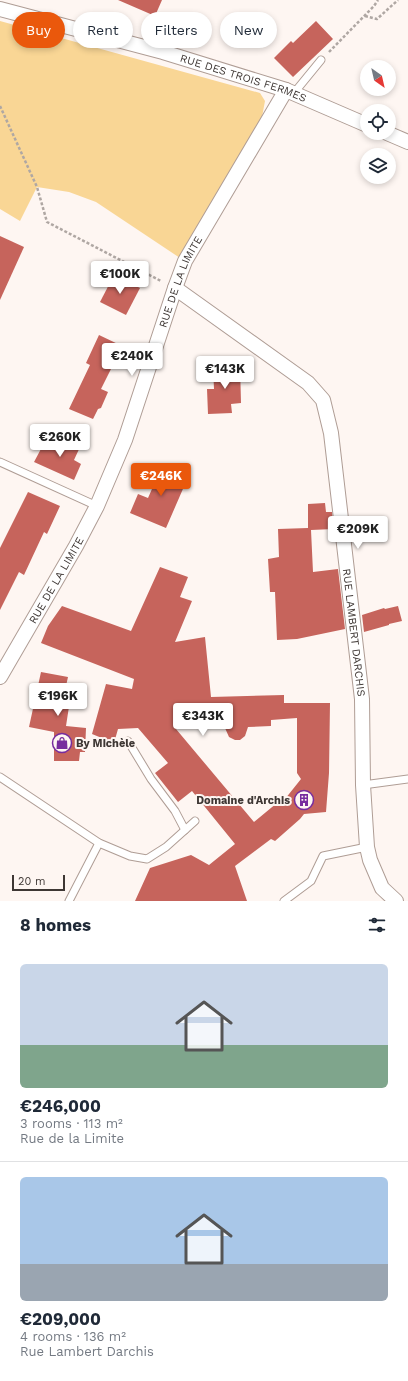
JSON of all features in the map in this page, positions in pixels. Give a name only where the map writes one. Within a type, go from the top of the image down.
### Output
[{"type":"street","name":"RUE DES TROIS FERMES","points":[[0,9],[163,52],[290,92],[360,122]]},
{"type":"street","name":"RUE DE LA LIMITE","points":[[0,677],[97,506],[125,440],[185,261],[290,92]]},
{"type":"street","points":[[396,137],[408,142]]},
{"type":"street","name":"RUE LAMBERT DARCHIS","points":[[175,288],[308,383],[323,400],[331,433],[362,699],[363,785],[367,847],[370,860],[382,888],[396,901]]},
{"type":"lane","points":[[290,92],[321,60]]},
{"type":"lane","points":[[0,462],[97,506]]},
{"type":"lane","points":[[128,741],[152,779],[175,811],[185,830]]},
{"type":"lane","points":[[0,778],[100,843],[130,856],[147,859],[166,847],[195,821]]},
{"type":"lane","points":[[363,785],[408,779]]},
{"type":"lane","points":[[70,901],[100,843]]},
{"type":"lane","points":[[284,901],[311,881],[323,856],[367,847]]},
{"type":"path","points":[[321,60],[378,0]]},
{"type":"path","points":[[364,16],[377,19],[398,0]]},
{"type":"path","points":[[0,106],[36,186],[47,222],[175,288]]},
{"type":"shaded area","points":[[0,21],[12,24],[12,48],[65,48],[65,39],[73,41],[73,48],[98,48],[260,93],[265,101],[262,117],[180,258],[96,202],[69,192],[37,187],[20,221],[0,209]]},
{"type":"building","points":[[118,0],[162,0],[157,12],[146,12]]},
{"type":"building","points":[[316,21],[333,39],[293,77],[274,58],[291,41],[293,43]]},
{"type":"building","points":[[0,236],[24,247],[0,300]]},
{"type":"building","points":[[114,275],[140,288],[126,315],[100,302]]},
{"type":"building","points":[[99,335],[120,345],[115,356],[117,357],[101,389],[108,392],[101,408],[98,409],[93,419],[69,409],[90,365],[86,363]]},
{"type":"building","points":[[240,365],[241,403],[231,404],[232,413],[208,414],[207,389],[214,389],[213,366]]},
{"type":"building","points":[[59,437],[80,447],[74,460],[81,464],[74,480],[34,462],[42,447],[49,450],[52,445],[54,446]]},
{"type":"building","points":[[163,464],[189,475],[166,528],[130,513],[138,494],[148,498]]},
{"type":"building","points":[[28,492],[60,506],[47,534],[44,532],[24,575],[19,572],[0,610],[0,548]]},
{"type":"building","points":[[325,503],[326,512],[332,512],[334,529],[311,530],[313,572],[338,569],[345,629],[297,639],[277,640],[275,592],[270,592],[268,559],[279,557],[278,529],[308,528],[308,504]]},
{"type":"building","points":[[160,567],[188,577],[180,597],[192,601],[175,642],[205,637],[211,697],[284,695],[284,703],[330,703],[329,773],[326,812],[304,814],[275,841],[271,839],[235,866],[247,901],[135,901],[150,868],[191,855],[209,865],[235,844],[192,791],[178,802],[155,773],[168,763],[138,728],[118,729],[114,743],[92,734],[106,684],[132,689],[134,679],[41,643],[48,626],[62,606],[131,631]],"holes":[[[297,718],[297,773],[301,779],[285,799],[283,798],[254,822],[176,729],[225,728],[229,737],[235,740],[240,740],[245,736],[248,727],[271,726],[271,720]]]},
{"type":"building","points":[[398,606],[402,621],[364,632],[362,615],[384,608]]},
{"type":"building","points":[[41,672],[68,677],[66,686],[72,687],[66,726],[86,728],[85,752],[80,752],[79,761],[54,761],[54,732],[29,727]]},
{"type":"place","name":"By Michèle","points":[[62,743]]},
{"type":"place","name":"Domaine d'Archis","points":[[304,800]]}]
